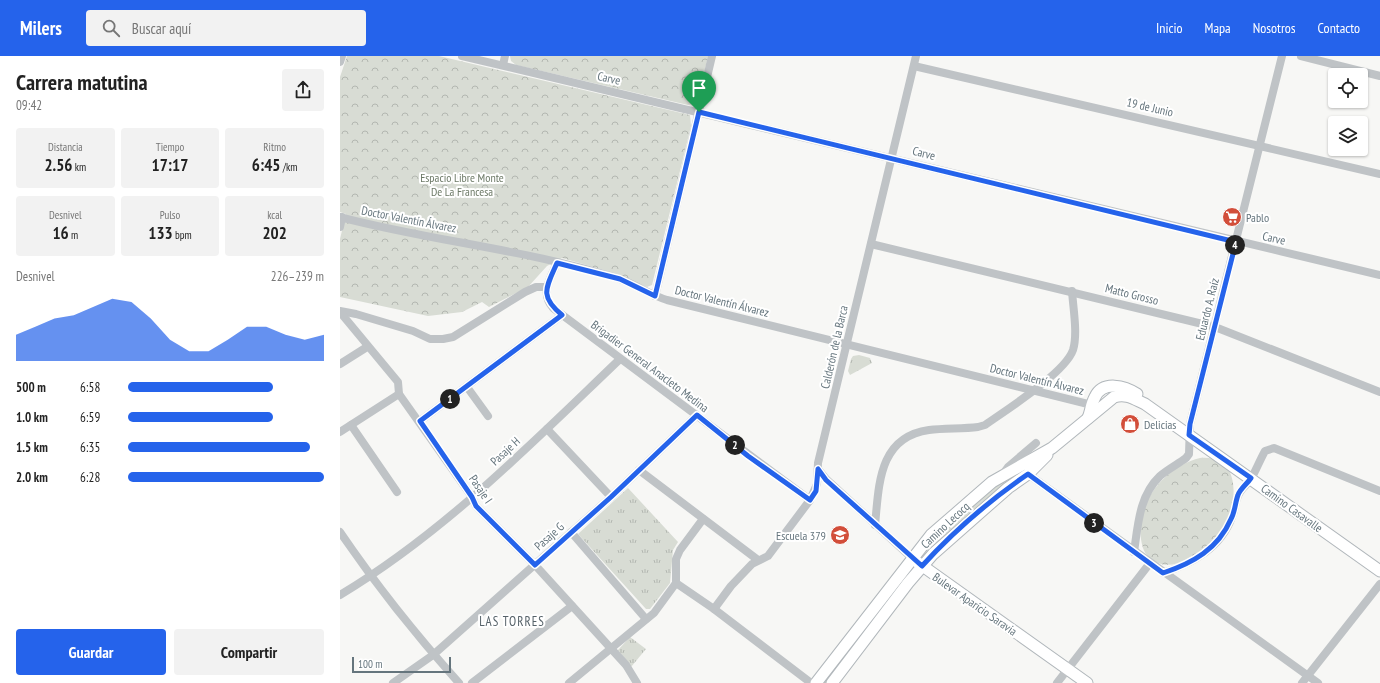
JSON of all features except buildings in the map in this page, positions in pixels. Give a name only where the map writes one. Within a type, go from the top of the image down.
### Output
[{"type":"street","points":[[340,62],[342,56]]},
{"type":"street","name":"Carve","points":[[462,56],[892,158],[1236,242],[1380,275]]},
{"type":"street","points":[[503,65],[505,56]]},
{"type":"street","points":[[655,296],[712,56]]},
{"type":"street","name":"Calderón de la Barca","points":[[714,609],[731,586],[758,560],[768,556],[816,491],[818,469],[916,56]]},
{"type":"street","name":"Eduardo A. Raíz","points":[[1134,552],[1138,519],[1147,493],[1160,476],[1186,458],[1189,450],[1190,424],[1282,56]]},
{"type":"street","points":[[1301,56],[1380,76]]},
{"type":"street","name":"19 de Junio","points":[[914,66],[1380,174]]},
{"type":"street","points":[[340,227],[341,217]]},
{"type":"street","name":"Doctor Valentín Álvarez","points":[[341,217],[557,263],[620,279],[655,296],[1096,407]]},
{"type":"street","name":"Matto Grosso","points":[[871,244],[1072,291],[1215,327],[1380,392]]},
{"type":"street","points":[[340,312],[356,314],[413,331],[430,339],[453,337],[524,292],[536,287],[547,287],[557,263]]},
{"type":"street","name":"Brigadier General Anacleto Medina","points":[[547,287],[548,300],[562,315],[697,415],[748,456],[810,500]]},
{"type":"street","points":[[875,525],[880,478],[886,458],[894,448],[916,434],[928,430],[978,427],[1035,391],[1069,358],[1075,342],[1072,291]]},
{"type":"street","name":"Pasaje I","points":[[340,312],[367,347],[398,382],[399,394],[420,421],[472,497],[476,506],[535,565],[626,665],[637,683]]},
{"type":"street","points":[[420,421],[562,315]]},
{"type":"street","points":[[340,364],[367,347]]},
{"type":"street","name":"Pasaje H","points":[[340,596],[370,577],[472,497],[547,429],[620,359]]},
{"type":"street","points":[[468,386],[488,416]]},
{"type":"street","name":"Camino Lecocq","points":[[832,683],[922,566],[964,526],[1008,488],[1028,474],[1052,448],[1088,418],[1096,407],[1098,393],[1104,388],[1123,386],[1139,396],[1145,404]]},
{"type":"street","points":[[340,432],[399,394]]},
{"type":"street","name":"Camino Casavalle","points":[[1145,404],[1380,571]]},
{"type":"street","name":"Pasaje G","points":[[393,683],[433,655],[611,497],[697,415]]},
{"type":"street","points":[[351,425],[397,492]]},
{"type":"street","points":[[547,429],[611,497]]},
{"type":"street","points":[[1003,475],[1008,467],[1036,443]]},
{"type":"street","name":"Camino Lecocq","points":[[816,683],[931,535],[1003,475],[1052,448]]},
{"type":"street","points":[[1163,573],[1200,557],[1214,546],[1225,532],[1232,518],[1238,495],[1251,478],[1265,451],[1274,448],[1380,490]]},
{"type":"street","name":"Bulevar Aparicio Saravia","points":[[818,469],[826,480],[922,566],[1087,683]]},
{"type":"street","points":[[639,470],[758,560]]},
{"type":"street","points":[[1028,474],[1163,573],[1318,683]]},
{"type":"street","points":[[569,683],[654,613],[676,583],[677,555],[703,518]]},
{"type":"street","points":[[340,532],[370,577],[433,655],[459,683]]},
{"type":"street","points":[[571,532],[646,619]]},
{"type":"street","points":[[1057,683],[1150,563]]},
{"type":"street","points":[[676,583],[714,609],[811,683]]},
{"type":"street","points":[[1302,683],[1380,584]]},
{"type":"street","points":[[472,683],[572,606]]},
{"type":"green space","name":"Espacio Libre Monte De La Francesa","points":[[347,56],[439,56],[690,115],[691,126],[652,285],[647,287],[604,270],[562,258],[547,266],[528,287],[489,307],[482,302],[462,312],[428,316],[340,297],[340,239],[346,214],[340,212],[340,77]]},
{"type":"green space","points":[[510,56],[708,56],[698,99],[693,104],[688,105],[516,65],[511,61]]},
{"type":"green space","points":[[859,355],[870,358],[872,363],[850,375],[848,371],[851,359],[853,356]]},
{"type":"green space","points":[[1200,458],[1214,459],[1224,464],[1230,473],[1233,484],[1233,496],[1227,521],[1222,531],[1215,539],[1206,547],[1184,561],[1169,565],[1158,563],[1145,553],[1143,548],[1140,533],[1146,505],[1162,480],[1173,470]]},
{"type":"green space","points":[[1020,469],[920,560],[941,535],[966,510],[993,486]]},
{"type":"green space","points":[[628,488],[678,542],[673,550],[670,583],[650,609],[646,609],[578,534]]},
{"type":"green space","points":[[892,592],[881,612],[826,683],[820,683]]},
{"type":"green space","points":[[630,637],[646,649],[631,667],[618,650]]},
{"type":"place","name":"Pablo","points":[[1232,217]]},
{"type":"place","name":"Delicias","points":[[1130,424]]},
{"type":"place","name":"Escuela 379","points":[[840,535]]},
{"type":"district","name":"LAS TORRES","points":[[512,621]]},
{"type":"route","points":[[699,112],[1236,242],[1190,424],[1189,435],[1251,478],[1238,495],[1232,518],[1225,532],[1214,546],[1200,557],[1163,573],[1028,474],[1008,488],[964,526],[922,566],[826,480],[818,469],[816,491],[810,500],[748,456],[697,415],[611,497],[535,565],[476,506],[472,497],[420,421],[562,315],[549,304],[546,297],[547,287],[557,263],[620,279],[655,296],[699,112]]}]
